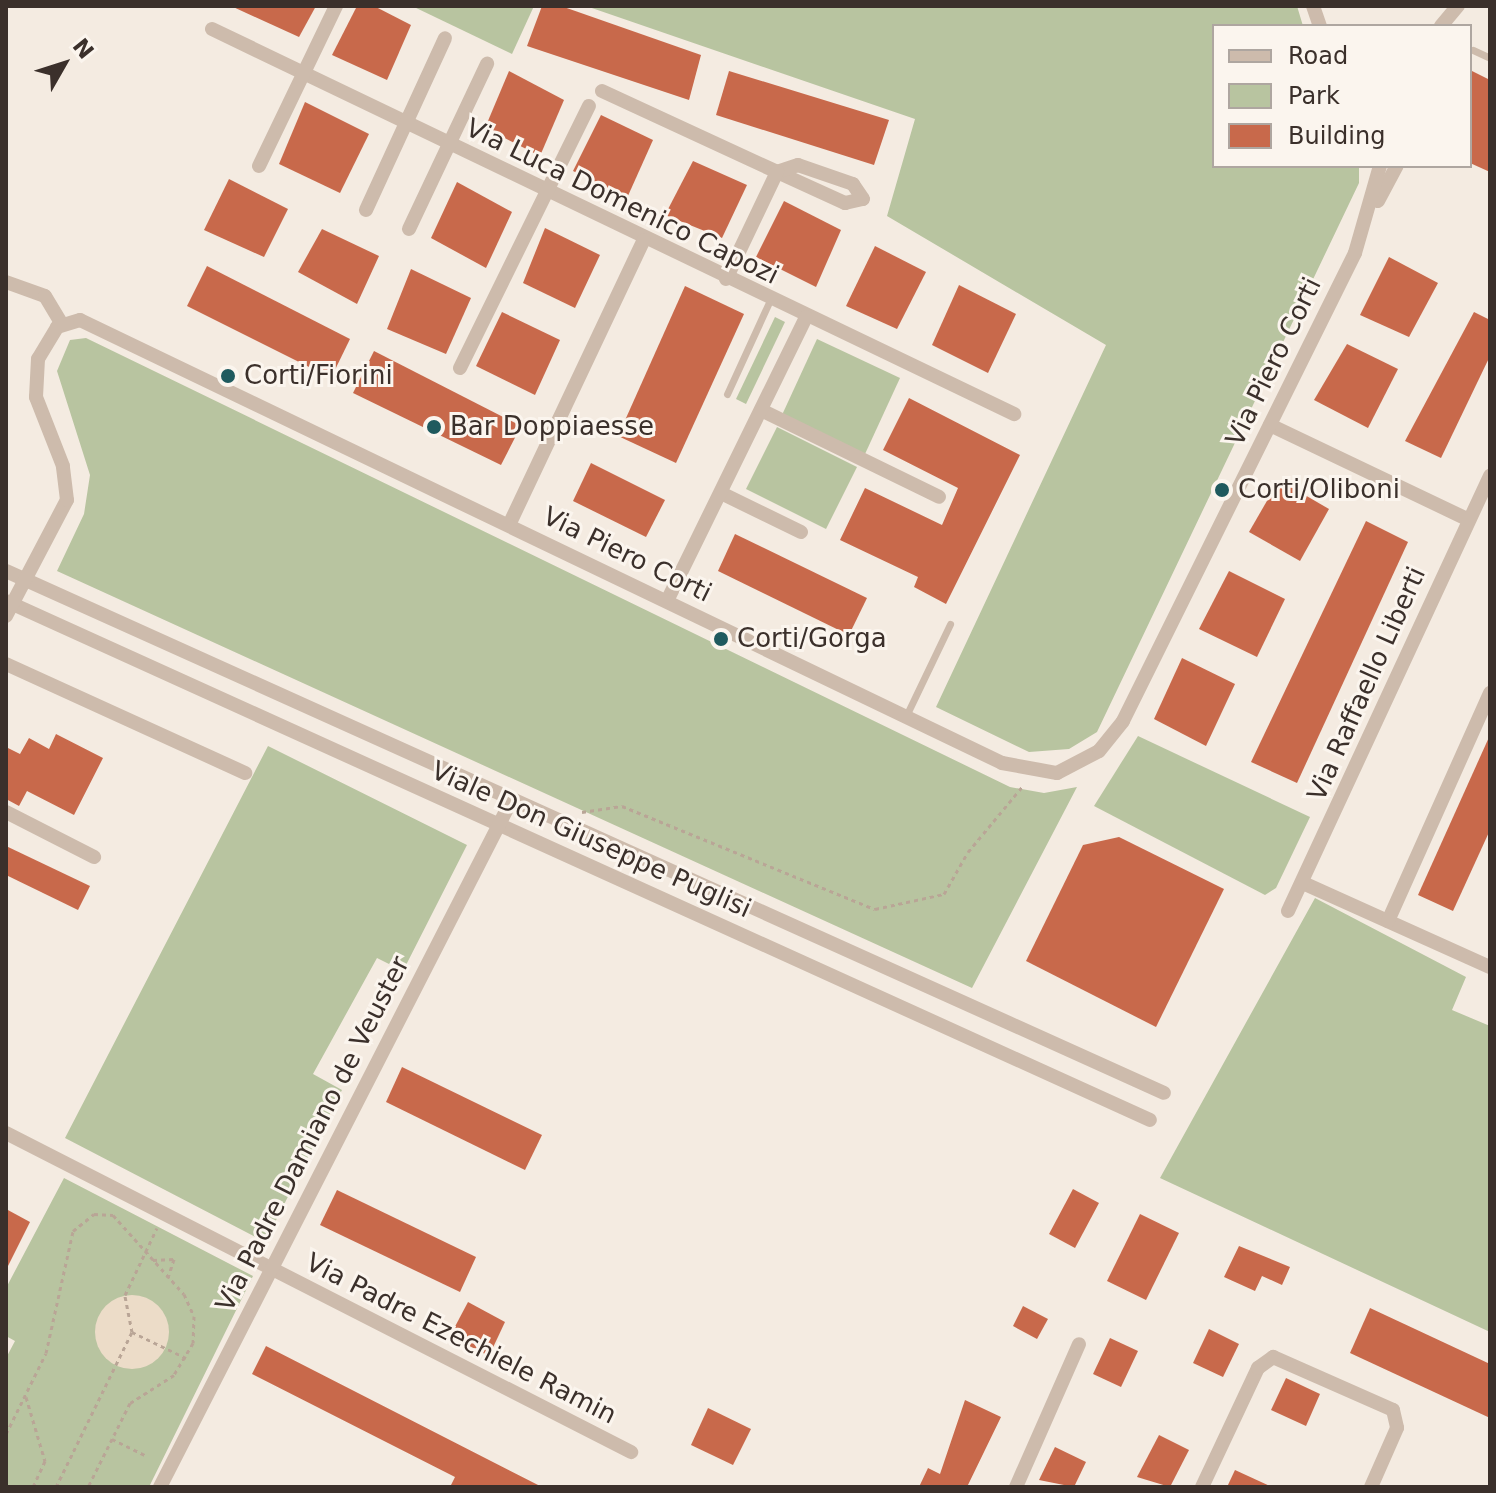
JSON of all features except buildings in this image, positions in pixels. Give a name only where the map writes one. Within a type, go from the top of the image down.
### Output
[{"type":"street","points":[[259,166],[336,6]]},
{"type":"street","points":[[1443,24],[1458,6]]},
{"type":"street","name":"Via Luca Domenico Capozi","points":[[212,29],[644,240],[1014,414]]},
{"type":"street","points":[[366,210],[445,38]]},
{"type":"street","points":[[409,229],[487,64]]},
{"type":"street","points":[[602,91],[777,172],[852,206],[863,199],[853,184],[798,165],[777,172],[726,279]]},
{"type":"street","points":[[460,368],[589,106]]},
{"type":"street","name":"Via Piero Corti","points":[[1374,208],[1380,168]]},
{"type":"street","name":"Via Piero Corti","points":[[61,323],[102,326],[906,716],[1032,773],[1057,773],[1099,751],[1123,721],[1396,168]]},
{"type":"street","points":[[509,525],[644,240]]},
{"type":"street","points":[[6,282],[45,296],[61,323],[44,344],[35,385],[67,500],[26,580],[8,607]]},
{"type":"street","points":[[667,601],[806,317]]},
{"type":"street","points":[[761,410],[939,497]]},
{"type":"street","points":[[1270,425],[1467,519]]},
{"type":"street","name":"Via Raffaello Liberti","points":[[1288,911],[1467,519],[1490,476]]},
{"type":"street","points":[[721,493],[801,532]]},
{"type":"street","points":[[1480,494],[1490,507]]},
{"type":"street","name":"Viale Don Giuseppe Puglisi","points":[[6,571],[552,822],[1164,1093]]},
{"type":"street","name":"Viale Don Giuseppe Puglisi","points":[[8,607],[500,825],[1150,1120]]},
{"type":"street","points":[[6,664],[245,773]]},
{"type":"street","points":[[1388,921],[1490,693]]},
{"type":"street","name":"Via Padre Damiano de Veuster","points":[[160,1487],[269,1268],[510,803]]},
{"type":"street","points":[[6,812],[94,857]]},
{"type":"street","points":[[1303,883],[1490,967]]},
{"type":"street","points":[[989,1047],[1000,1021]]},
{"type":"street","name":"Via Padre Ezechiele Ramin","points":[[6,1133],[631,1452]]},
{"type":"street","points":[[1016,1487],[1079,1344]]},
{"type":"street","points":[[1202,1487],[1258,1368],[1273,1357],[1393,1410],[1397,1428],[1371,1487]]},
{"type":"lane","points":[[1473,50],[1490,58]]},
{"type":"lane","points":[[727,394],[770,300]]},
{"type":"lane","points":[[906,716],[950,624]]},
{"type":"path","points":[[552,822],[622,806],[875,909],[944,894],[1022,787]]},
{"type":"path","points":[[6,1434],[46,1353],[73,1231],[94,1214],[113,1215],[147,1250],[194,1316],[186,1358],[174,1375],[138,1394],[88,1487]]},
{"type":"path","points":[[56,1487],[132,1332],[125,1295],[164,1214]]},
{"type":"path","points":[[153,1260],[174,1259],[168,1279]]},
{"type":"path","points":[[132,1332],[186,1358]]},
{"type":"path","points":[[26,1393],[45,1461],[33,1487]]},
{"type":"path","points":[[112,1439],[147,1456]]},
{"type":"green space","points":[[412,6],[534,6],[512,54]]},
{"type":"green space","points":[[586,6],[1297,6],[1302,24],[1212,24],[1212,168],[1359,168],[1359,183],[1097,732],[1069,749],[1029,752],[936,707],[1106,345],[887,216],[915,119]]},
{"type":"green space","points":[[775,317],[785,322],[746,404],[736,399]]},
{"type":"green space","points":[[86,338],[1010,787],[1044,793],[1077,787],[972,988],[57,571],[84,514],[90,475],[57,371],[70,340]]},
{"type":"green space","points":[[817,339],[900,378],[865,454],[782,415]]},
{"type":"green space","points":[[777,427],[857,467],[826,529],[746,489]]},
{"type":"green space","points":[[1138,736],[1310,817],[1276,888],[1265,895],[1094,806]]},
{"type":"green space","points":[[268,746],[467,845],[403,971],[377,958],[313,1074],[342,1090],[265,1242],[65,1138]]},
{"type":"green space","points":[[1315,898],[1466,977],[1452,1010],[1490,1026],[1490,1332],[1160,1178]]},
{"type":"green space","points":[[64,1178],[253,1276],[149,1487],[6,1487],[6,1358],[15,1341],[6,1336],[6,1288]]},
{"type":"shaded area","points":[[125,1295],[139,1295],[153,1301],[163,1311],[169,1332],[167,1346],[153,1363],[139,1369],[125,1369],[111,1363],[101,1353],[95,1339],[95,1325],[101,1311],[111,1301]]},
{"type":"place","name":"Corti/Fiorini","points":[[228,376]]},
{"type":"place","name":"Bar Doppiaesse","points":[[434,427]]},
{"type":"place","name":"Corti/Oliboni","points":[[1222,490]]},
{"type":"place","name":"Corti/Gorga","points":[[721,639]]}]
